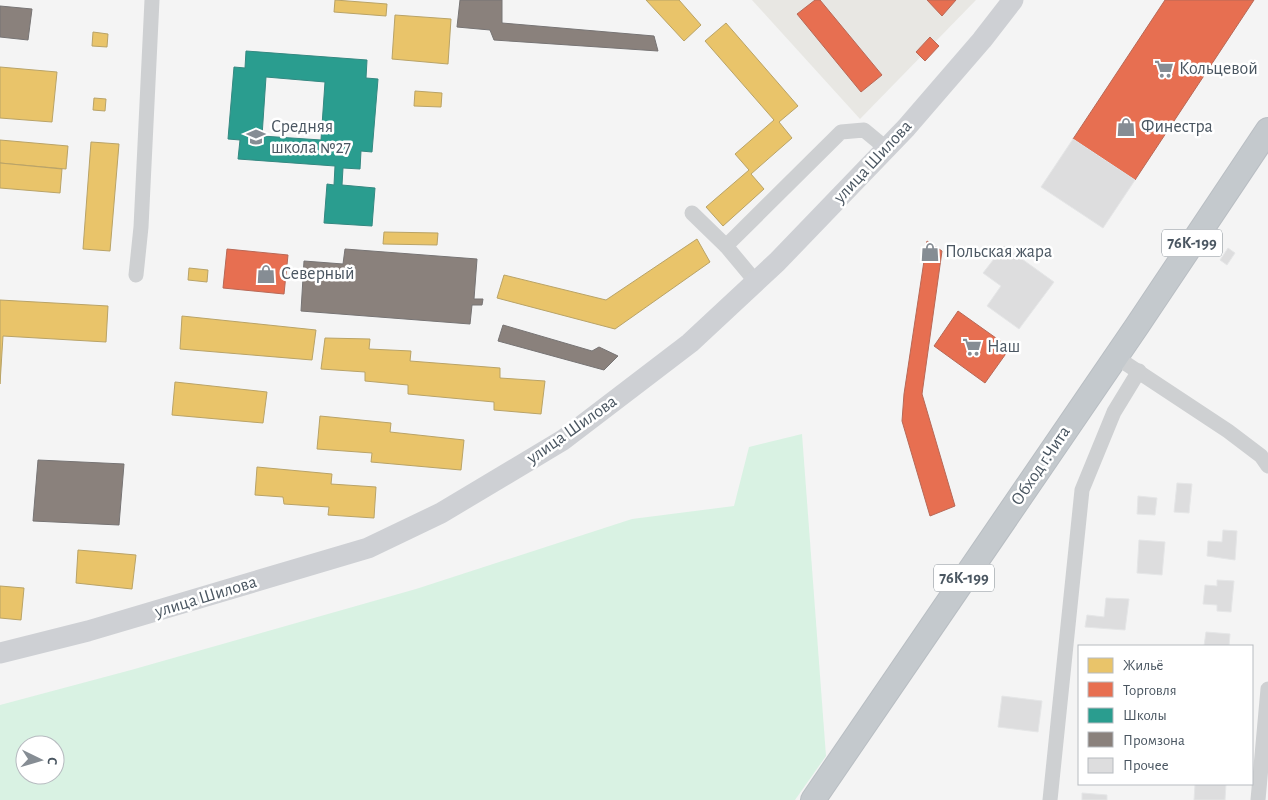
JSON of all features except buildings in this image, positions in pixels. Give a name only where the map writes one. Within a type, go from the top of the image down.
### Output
[{"type":"highway","name":"Обход г.Чита","points":[[812,800],[1116,357],[1268,130]]},
{"type":"main road","name":"улица Шилова","points":[[0,653],[96,629],[368,548],[441,514],[563,440],[690,343],[756,282],[887,148],[982,40],[1013,0]]},
{"type":"street","points":[[136,275],[141,226],[152,0]]},
{"type":"street","points":[[726,246],[840,132],[864,130],[887,148]]},
{"type":"street","points":[[692,213],[726,246],[756,282]]},
{"type":"street","points":[[1116,357],[1228,431],[1261,456],[1268,466]]},
{"type":"street","points":[[1050,800],[1082,490],[1114,412],[1139,371]]},
{"type":"street","points":[[1258,800],[1268,689]]},
{"type":"shaded area","points":[[752,0],[976,0],[860,119]]},
{"type":"green space","points":[[802,434],[826,756],[795,800],[0,800],[0,705],[416,589],[632,519],[734,506],[749,447]]},
{"type":"place","name":"Кольцевой","points":[[1164,69]]},
{"type":"place","name":"Финестра","points":[[1126,127]]},
{"type":"place","name":"Средняя школа №27","points":[[256,137]]},
{"type":"place","name":"Польская жара","points":[[930,252]]},
{"type":"place","name":"Северный","points":[[266,274]]},
{"type":"place","name":"Наш","points":[[972,347]]}]
